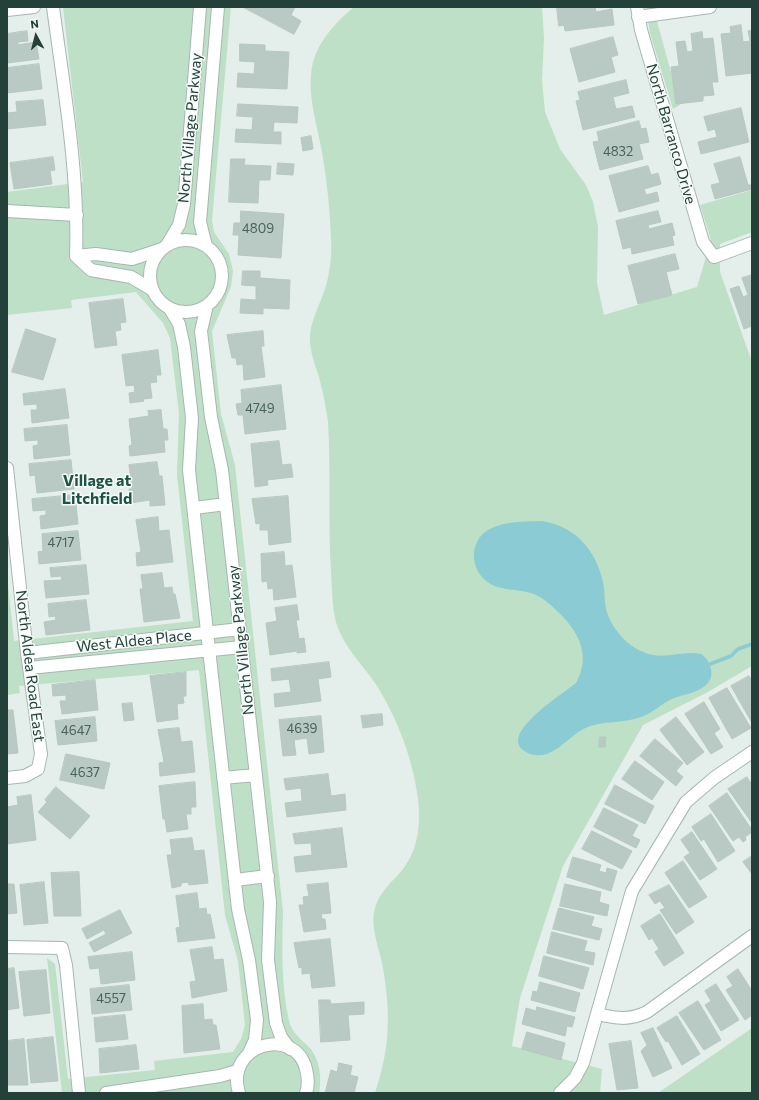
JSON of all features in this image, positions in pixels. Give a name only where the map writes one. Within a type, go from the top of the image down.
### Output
[{"type":"street","points":[[7,10],[34,7]]},
{"type":"street","points":[[53,7],[74,168],[77,215],[76,256],[91,270],[131,277],[152,290],[157,297],[170,308],[179,324],[184,347],[192,418],[189,470],[238,909],[249,960],[257,1020],[255,1040],[237,1071],[236,1081],[238,1093]]},
{"type":"street","name":"North Village Parkway","points":[[165,247],[179,225],[184,204],[200,7]]},
{"type":"street","name":"North Village Parkway","points":[[206,246],[200,222],[218,7]]},
{"type":"street","points":[[637,12],[710,7]]},
{"type":"street","name":"North Barranco Drive","points":[[637,12],[703,242],[714,257],[752,243]]},
{"type":"street","points":[[7,211],[77,215]]},
{"type":"street","points":[[76,256],[96,254],[132,259],[177,242],[187,240],[206,246],[217,259],[222,275],[218,292],[207,305],[199,310],[189,312],[170,308]]},
{"type":"street","points":[[152,290],[150,279],[151,268],[155,258],[165,247]]},
{"type":"street","name":"North Village Parkway","points":[[207,305],[201,332],[211,417],[222,470],[268,876],[270,902],[268,960],[276,1023],[281,1037],[290,1049],[299,1056],[306,1066],[308,1077],[306,1093]]},
{"type":"street","name":"North Aldea Road East","points":[[7,468],[12,564],[27,653],[41,754],[38,769],[25,776],[7,778]]},
{"type":"street","points":[[194,508],[226,504]]},
{"type":"street","name":"West Aldea Place","points":[[27,653],[240,629]]},
{"type":"street","name":"West Aldea Place","points":[[29,668],[242,647]]},
{"type":"street","points":[[560,1093],[579,1072],[632,891],[686,802],[714,778],[752,752]]},
{"type":"street","points":[[224,778],[256,775]]},
{"type":"street","points":[[235,880],[268,876]]},
{"type":"street","points":[[597,1014],[623,1019],[631,1018],[647,1012],[752,936]]},
{"type":"street","points":[[7,946],[62,948],[66,965],[79,1093]]},
{"type":"street","points":[[248,1053],[258,1047],[268,1044],[280,1045],[290,1049]]},
{"type":"street","points":[[106,1093],[220,1076],[237,1071]]},
{"type":"green space","points":[[63,7],[231,7],[212,220],[214,232],[229,254],[233,271],[231,287],[212,331],[221,414],[235,465],[283,912],[282,939],[286,1007],[292,1029],[316,1057],[320,1075],[319,1093],[62,1093],[47,958],[55,964],[68,1079],[155,1070],[154,1061],[233,1052],[241,1039],[245,1025],[238,961],[225,915],[199,670],[19,686],[20,693],[7,695],[7,574],[14,641],[193,621],[177,475],[179,413],[170,338],[163,323],[136,292],[71,300],[72,308],[7,315],[7,192],[83,182]]},
{"type":"green space","points":[[354,7],[542,7],[544,38],[542,80],[545,112],[560,149],[586,185],[593,202],[598,227],[597,283],[604,315],[697,287],[711,240],[700,205],[752,190],[752,232],[720,244],[720,272],[752,362],[752,666],[706,693],[643,725],[563,866],[520,998],[512,1046],[602,1069],[600,1093],[375,1093],[384,1061],[388,1031],[388,1017],[386,985],[376,940],[373,919],[374,912],[380,896],[405,866],[414,848],[417,839],[419,809],[416,784],[404,740],[392,712],[377,686],[342,637],[335,618],[330,553],[328,422],[322,388],[310,343],[310,332],[313,319],[327,283],[331,251],[327,184],[312,99],[312,67],[314,58],[322,41],[334,26]]},
{"type":"green space","points":[[646,7],[653,7],[680,105],[673,109],[650,33]]},
{"type":"green space","points":[[752,1028],[752,1093],[658,1093]]},
{"type":"water","points":[[542,521],[564,528],[574,534],[589,550],[600,570],[604,589],[605,606],[608,616],[615,629],[625,640],[637,649],[650,655],[665,656],[687,653],[701,654],[710,664],[711,678],[702,688],[676,697],[645,715],[635,719],[590,726],[578,732],[553,751],[544,755],[536,755],[526,752],[519,745],[519,735],[536,714],[576,683],[581,673],[583,653],[571,626],[554,608],[534,594],[502,588],[490,584],[478,571],[475,563],[474,552],[477,542],[483,534],[491,528],[510,523]]},
{"type":"building","points":[[243,7],[295,7],[291,15],[301,21],[294,34]]},
{"type":"building","points":[[557,7],[595,7],[596,12],[612,9],[614,25],[565,31],[564,25],[559,26]]},
{"type":"building","points":[[741,25],[743,42],[750,41],[748,31],[752,30],[752,73],[726,76],[721,34],[731,33],[730,27]]},
{"type":"building","points":[[27,31],[28,41],[18,42],[18,45],[36,42],[39,59],[7,63],[7,34]]},
{"type":"building","points":[[702,32],[703,39],[713,38],[718,82],[712,82],[714,95],[703,96],[703,101],[676,104],[671,67],[679,66],[676,42],[685,41],[687,52],[693,51],[691,34]]},
{"type":"building","points":[[613,37],[618,55],[611,57],[615,72],[579,82],[570,49]]},
{"type":"building","points":[[240,44],[265,45],[265,51],[289,52],[287,89],[237,87],[238,73],[254,74],[255,62],[240,61]]},
{"type":"building","points":[[39,64],[42,89],[7,93],[7,68]]},
{"type":"building","points":[[626,80],[629,93],[613,97],[616,109],[632,106],[635,117],[583,130],[576,101],[580,100],[578,92]]},
{"type":"building","points":[[43,100],[46,125],[7,129],[7,113],[17,112],[16,102]]},
{"type":"building","points":[[238,104],[298,107],[297,123],[274,122],[273,132],[281,132],[281,144],[235,142],[236,129],[252,130],[253,117],[237,116]]},
{"type":"building","points":[[741,108],[749,142],[701,154],[698,142],[717,137],[715,129],[708,131],[704,117]]},
{"type":"building","points":[[639,121],[641,129],[646,128],[649,142],[639,144],[643,159],[600,170],[593,142],[599,141],[597,132]]},
{"type":"building","points":[[311,136],[313,149],[303,151],[301,138]]},
{"type":"building","points":[[53,157],[55,170],[50,171],[52,184],[14,189],[10,163]]},
{"type":"building","points":[[740,157],[748,185],[751,185],[752,189],[715,199],[711,185],[720,183],[714,164]]},
{"type":"building","points":[[231,159],[245,159],[244,165],[271,166],[270,180],[259,180],[258,203],[229,202]]},
{"type":"building","points":[[278,163],[294,164],[293,175],[277,174]]},
{"type":"building","points":[[648,166],[651,175],[658,173],[661,184],[644,189],[646,195],[657,192],[659,201],[619,212],[609,176]]},
{"type":"building","points":[[241,211],[284,214],[281,258],[238,255],[239,235],[233,235],[234,223],[240,223]]},
{"type":"building","points":[[658,211],[661,222],[648,225],[649,229],[672,223],[675,235],[672,236],[674,245],[632,254],[631,247],[623,249],[616,221]]},
{"type":"building","points":[[675,254],[679,269],[666,272],[672,295],[638,304],[628,266]]},
{"type":"building","points":[[243,271],[260,271],[260,278],[290,280],[289,309],[263,308],[263,314],[240,313],[241,299],[256,300],[256,286],[242,285]]},
{"type":"building","points":[[752,275],[752,326],[744,329],[730,289],[739,286],[743,297],[748,295],[742,278]]},
{"type":"building","points":[[123,299],[126,322],[120,323],[121,330],[115,331],[117,345],[95,348],[89,303]]},
{"type":"building","points":[[26,329],[56,339],[43,380],[12,372]]},
{"type":"building","points":[[263,331],[264,346],[261,346],[265,377],[244,380],[243,364],[237,365],[236,358],[232,358],[227,335]]},
{"type":"building","points":[[158,350],[161,375],[156,375],[157,382],[150,383],[152,398],[130,403],[129,393],[135,392],[134,385],[126,386],[122,355]]},
{"type":"building","points":[[281,385],[286,429],[245,434],[243,415],[238,415],[236,404],[242,403],[241,390]]},
{"type":"building","points":[[65,389],[69,418],[32,423],[31,410],[37,410],[37,404],[24,405],[23,394]]},
{"type":"building","points":[[161,410],[163,429],[167,429],[168,440],[164,440],[165,452],[130,456],[129,446],[132,445],[129,419],[149,416],[148,411]]},
{"type":"building","points":[[67,425],[70,455],[34,459],[33,446],[38,445],[38,440],[25,441],[24,429]]},
{"type":"building","points":[[279,441],[282,465],[291,464],[293,477],[267,480],[268,485],[255,487],[251,444]]},
{"type":"building","points":[[71,460],[74,489],[37,493],[35,475],[30,476],[29,464]]},
{"type":"building","points":[[157,462],[159,476],[162,476],[165,505],[150,506],[150,500],[130,503],[129,489],[132,489],[129,465]]},
{"type":"building","points":[[75,495],[78,524],[41,529],[40,516],[46,515],[46,510],[33,511],[32,499]]},
{"type":"building","points":[[288,496],[291,542],[269,545],[268,530],[260,530],[260,523],[256,524],[252,499]]},
{"type":"building","points":[[158,517],[159,531],[169,530],[173,562],[137,566],[136,553],[141,552],[136,520]]},
{"type":"building","points":[[78,531],[81,560],[39,564],[38,552],[43,551],[42,534]]},
{"type":"building","points":[[284,552],[285,566],[292,565],[296,597],[274,600],[273,588],[268,589],[267,581],[262,582],[261,554]]},
{"type":"building","points":[[86,565],[89,594],[46,598],[44,581],[62,580],[61,576],[51,577],[50,568]]},
{"type":"building","points":[[162,573],[164,588],[172,587],[173,594],[175,594],[180,618],[144,622],[140,589],[143,589],[141,575]]},
{"type":"building","points":[[86,600],[90,630],[46,635],[44,622],[56,620],[55,616],[49,617],[48,604]]},
{"type":"building","points":[[297,605],[299,620],[296,620],[299,639],[304,638],[306,652],[297,653],[297,651],[270,655],[266,623],[277,621],[275,608]]},
{"type":"building","points":[[329,662],[331,677],[318,679],[321,701],[275,707],[274,694],[291,692],[289,679],[272,681],[271,669]]},
{"type":"building","points":[[186,672],[186,696],[183,696],[184,703],[177,704],[178,719],[157,722],[150,676]]},
{"type":"building","points":[[749,676],[752,681],[752,723],[731,686]]},
{"type":"building","points":[[95,680],[98,710],[62,714],[60,701],[66,701],[66,695],[53,696],[52,685]]},
{"type":"building","points":[[727,688],[751,728],[732,739],[709,698]]},
{"type":"building","points":[[704,702],[720,729],[714,733],[723,747],[711,754],[685,714]]},
{"type":"building","points":[[132,703],[134,720],[124,721],[122,704]]},
{"type":"building","points":[[7,710],[13,710],[18,753],[7,754]]},
{"type":"building","points":[[382,714],[383,725],[363,728],[361,716]]},
{"type":"building","points":[[321,716],[324,752],[309,754],[307,738],[294,740],[296,755],[283,756],[279,720]]},
{"type":"building","points":[[95,717],[97,741],[58,745],[55,721]]},
{"type":"building","points":[[676,717],[704,752],[687,765],[660,730]]},
{"type":"building","points":[[179,728],[181,742],[192,741],[195,772],[160,776],[159,763],[164,762],[158,730]]},
{"type":"building","points":[[600,737],[606,737],[605,747],[599,747]]},
{"type":"building","points":[[655,739],[683,763],[676,771],[683,777],[676,786],[640,756]]},
{"type":"building","points":[[66,754],[110,763],[104,789],[60,780]]},
{"type":"building","points":[[635,761],[664,782],[652,800],[622,779]]},
{"type":"building","points":[[328,774],[331,796],[345,794],[346,810],[287,817],[285,803],[302,801],[301,788],[286,790],[284,779]]},
{"type":"building","points":[[747,777],[752,785],[752,823],[728,789]]},
{"type":"building","points":[[195,782],[196,807],[191,807],[191,814],[186,814],[188,829],[167,832],[165,819],[163,819],[159,786]]},
{"type":"building","points":[[615,785],[654,806],[645,824],[605,804]]},
{"type":"building","points":[[56,787],[90,816],[70,839],[38,812],[47,802],[45,800]]},
{"type":"building","points":[[727,793],[752,830],[752,832],[745,837],[746,840],[743,842],[739,837],[733,841],[709,806]]},
{"type":"building","points":[[31,795],[36,840],[7,844],[7,807],[18,805],[17,797]]},
{"type":"building","points":[[604,808],[638,825],[632,836],[640,840],[636,848],[594,827]]},
{"type":"building","points":[[711,814],[735,851],[718,862],[704,839],[701,841],[692,827]]},
{"type":"building","points":[[342,828],[347,867],[296,872],[294,857],[312,855],[311,843],[295,844],[293,834]]},
{"type":"building","points":[[592,831],[632,851],[622,869],[582,849]]},
{"type":"building","points":[[692,832],[717,869],[700,880],[684,857],[690,853],[681,840]]},
{"type":"building","points":[[192,838],[194,851],[204,850],[208,883],[189,885],[188,882],[181,883],[181,886],[172,888],[167,855],[172,855],[170,840]]},
{"type":"building","points":[[752,856],[752,874],[743,862]]},
{"type":"building","points":[[573,857],[601,865],[599,871],[606,873],[607,868],[617,871],[611,891],[567,877]]},
{"type":"building","points":[[683,861],[707,897],[689,908],[665,873]]},
{"type":"building","points":[[79,872],[81,916],[54,916],[51,873]]},
{"type":"building","points":[[44,882],[48,923],[24,925],[20,885]]},
{"type":"building","points":[[328,883],[331,913],[321,914],[322,919],[325,919],[326,929],[304,932],[299,905],[304,905],[303,897],[309,896],[307,885]]},
{"type":"building","points":[[7,884],[14,884],[17,913],[7,914]]},
{"type":"building","points":[[565,884],[601,892],[599,902],[609,905],[607,916],[560,906]]},
{"type":"building","points":[[669,885],[694,922],[676,934],[660,910],[665,908],[660,901],[655,904],[649,895]]},
{"type":"building","points":[[197,893],[199,909],[206,908],[207,915],[210,914],[215,938],[178,942],[176,928],[180,927],[176,896]]},
{"type":"building","points":[[559,908],[594,917],[591,926],[602,929],[599,940],[553,929]]},
{"type":"building","points":[[120,910],[132,933],[94,952],[89,943],[106,934],[104,930],[87,939],[82,929]]},
{"type":"building","points":[[660,914],[684,953],[664,966],[655,952],[659,949],[652,938],[649,940],[641,926]]},
{"type":"building","points":[[552,932],[587,941],[584,951],[595,953],[593,965],[547,953]]},
{"type":"building","points":[[330,939],[335,986],[312,988],[310,973],[302,974],[302,967],[299,968],[294,943]]},
{"type":"building","points":[[212,947],[214,960],[223,959],[227,991],[192,998],[190,982],[196,981],[190,950]]},
{"type":"building","points":[[132,952],[135,980],[101,984],[99,968],[90,969],[88,957]]},
{"type":"building","points":[[544,956],[589,968],[583,989],[539,976]]},
{"type":"building","points":[[14,968],[19,1008],[7,1010],[7,969]]},
{"type":"building","points":[[738,969],[752,991],[752,1015],[745,1020],[726,990],[733,986],[727,977]]},
{"type":"building","points":[[46,970],[50,1013],[24,1016],[19,972]]},
{"type":"building","points":[[540,982],[580,993],[575,1012],[531,1000],[533,991],[537,992]]},
{"type":"building","points":[[716,984],[739,1020],[721,1031],[705,1005],[711,1001],[705,991]]},
{"type":"building","points":[[129,985],[132,1010],[92,1014],[90,989]]},
{"type":"building","points":[[319,1000],[330,1000],[331,1004],[364,1002],[364,1014],[348,1015],[350,1040],[321,1042]]},
{"type":"building","points":[[698,1001],[721,1040],[704,1050],[679,1013]]},
{"type":"building","points":[[203,1004],[204,1020],[212,1019],[213,1025],[216,1025],[220,1049],[184,1053],[182,1006]]},
{"type":"building","points":[[537,1007],[575,1017],[572,1027],[567,1026],[565,1036],[522,1024],[526,1008],[536,1011]]},
{"type":"building","points":[[125,1015],[128,1039],[96,1042],[94,1018]]},
{"type":"building","points":[[677,1016],[700,1054],[682,1065],[668,1041],[666,1042],[657,1028]]},
{"type":"building","points":[[653,1028],[672,1068],[653,1077],[641,1051],[647,1045],[641,1033]]},
{"type":"building","points":[[527,1032],[565,1043],[561,1060],[522,1049]]},
{"type":"building","points":[[53,1037],[58,1081],[31,1083],[27,1040]]},
{"type":"building","points":[[24,1039],[28,1085],[7,1085],[7,1041]]},
{"type":"building","points":[[631,1041],[638,1088],[617,1090],[609,1044]]},
{"type":"building","points":[[136,1045],[139,1069],[100,1073],[99,1049]]},
{"type":"building","points":[[339,1063],[352,1066],[350,1075],[358,1077],[354,1093],[325,1093],[331,1070],[337,1072]]},
{"type":"waterway","points":[[710,664],[731,656],[738,649],[752,644]]},
{"type":"district","name":"Village at Litchfield","points":[[97,490]]}]
